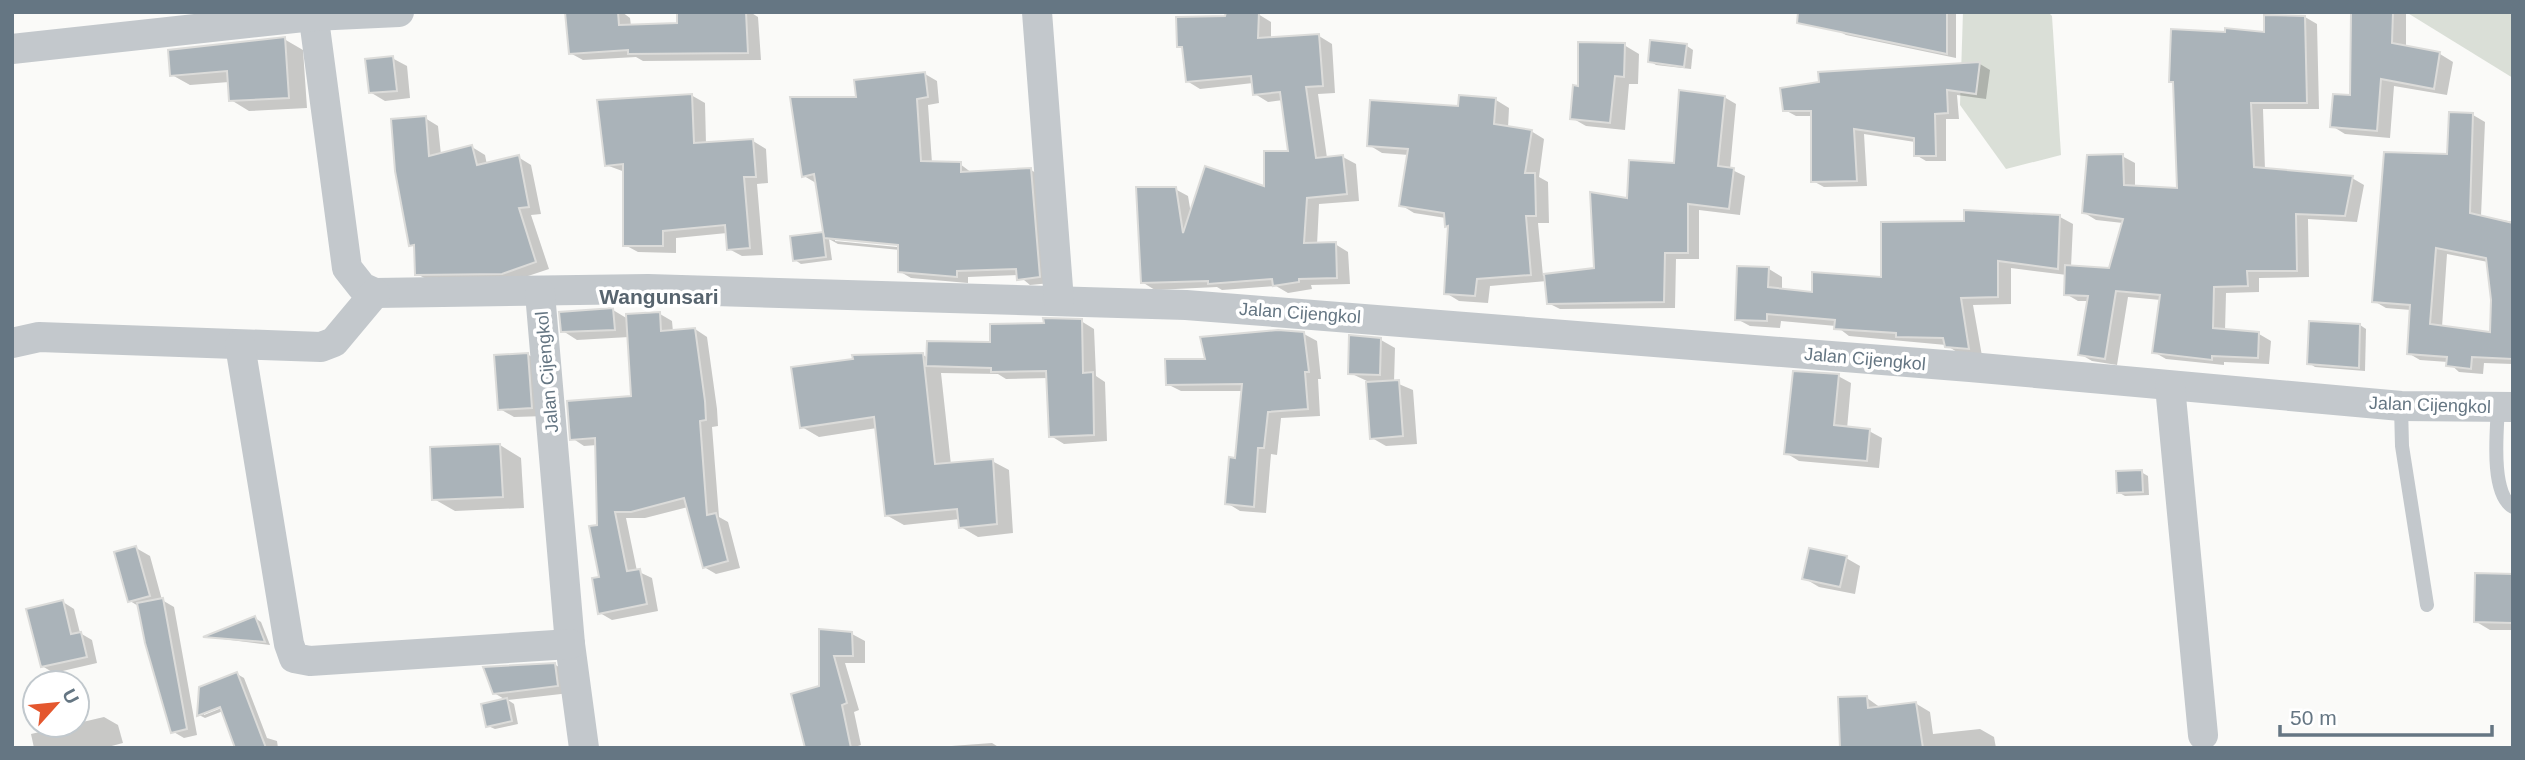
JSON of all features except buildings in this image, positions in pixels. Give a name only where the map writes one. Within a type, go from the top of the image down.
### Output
[{"type":"street","points":[[12,49],[313,14],[399,12]]},
{"type":"street","points":[[1037,12],[1059,301]]},
{"type":"street","points":[[313,14],[347,268],[362,288],[375,293],[540,293]]},
{"type":"street","name":"Jalan Cijengkol","points":[[584,748],[570,644],[540,293],[648,289],[1186,304],[2401,407],[2505,407]]},
{"type":"street","points":[[12,343],[39,337],[321,347],[334,342],[375,293]]},
{"type":"street","points":[[240,345],[289,644],[294,658],[310,661],[570,644]]},
{"type":"street","points":[[2170,386],[2203,735]]},
{"type":"lane","points":[[2401,407],[2402,446],[2427,604]]},
{"type":"lane","points":[[2505,407],[2497,473],[2504,498],[2513,507]]},
{"type":"shaded area","points":[[1963,12],[2048,12],[2052,16],[2061,155],[2006,169],[1960,105]]},
{"type":"shaded area","points":[[2406,12],[2513,12],[2513,78]]},
{"type":"district","name":"Wangunsari","points":[[659,296]]}]
